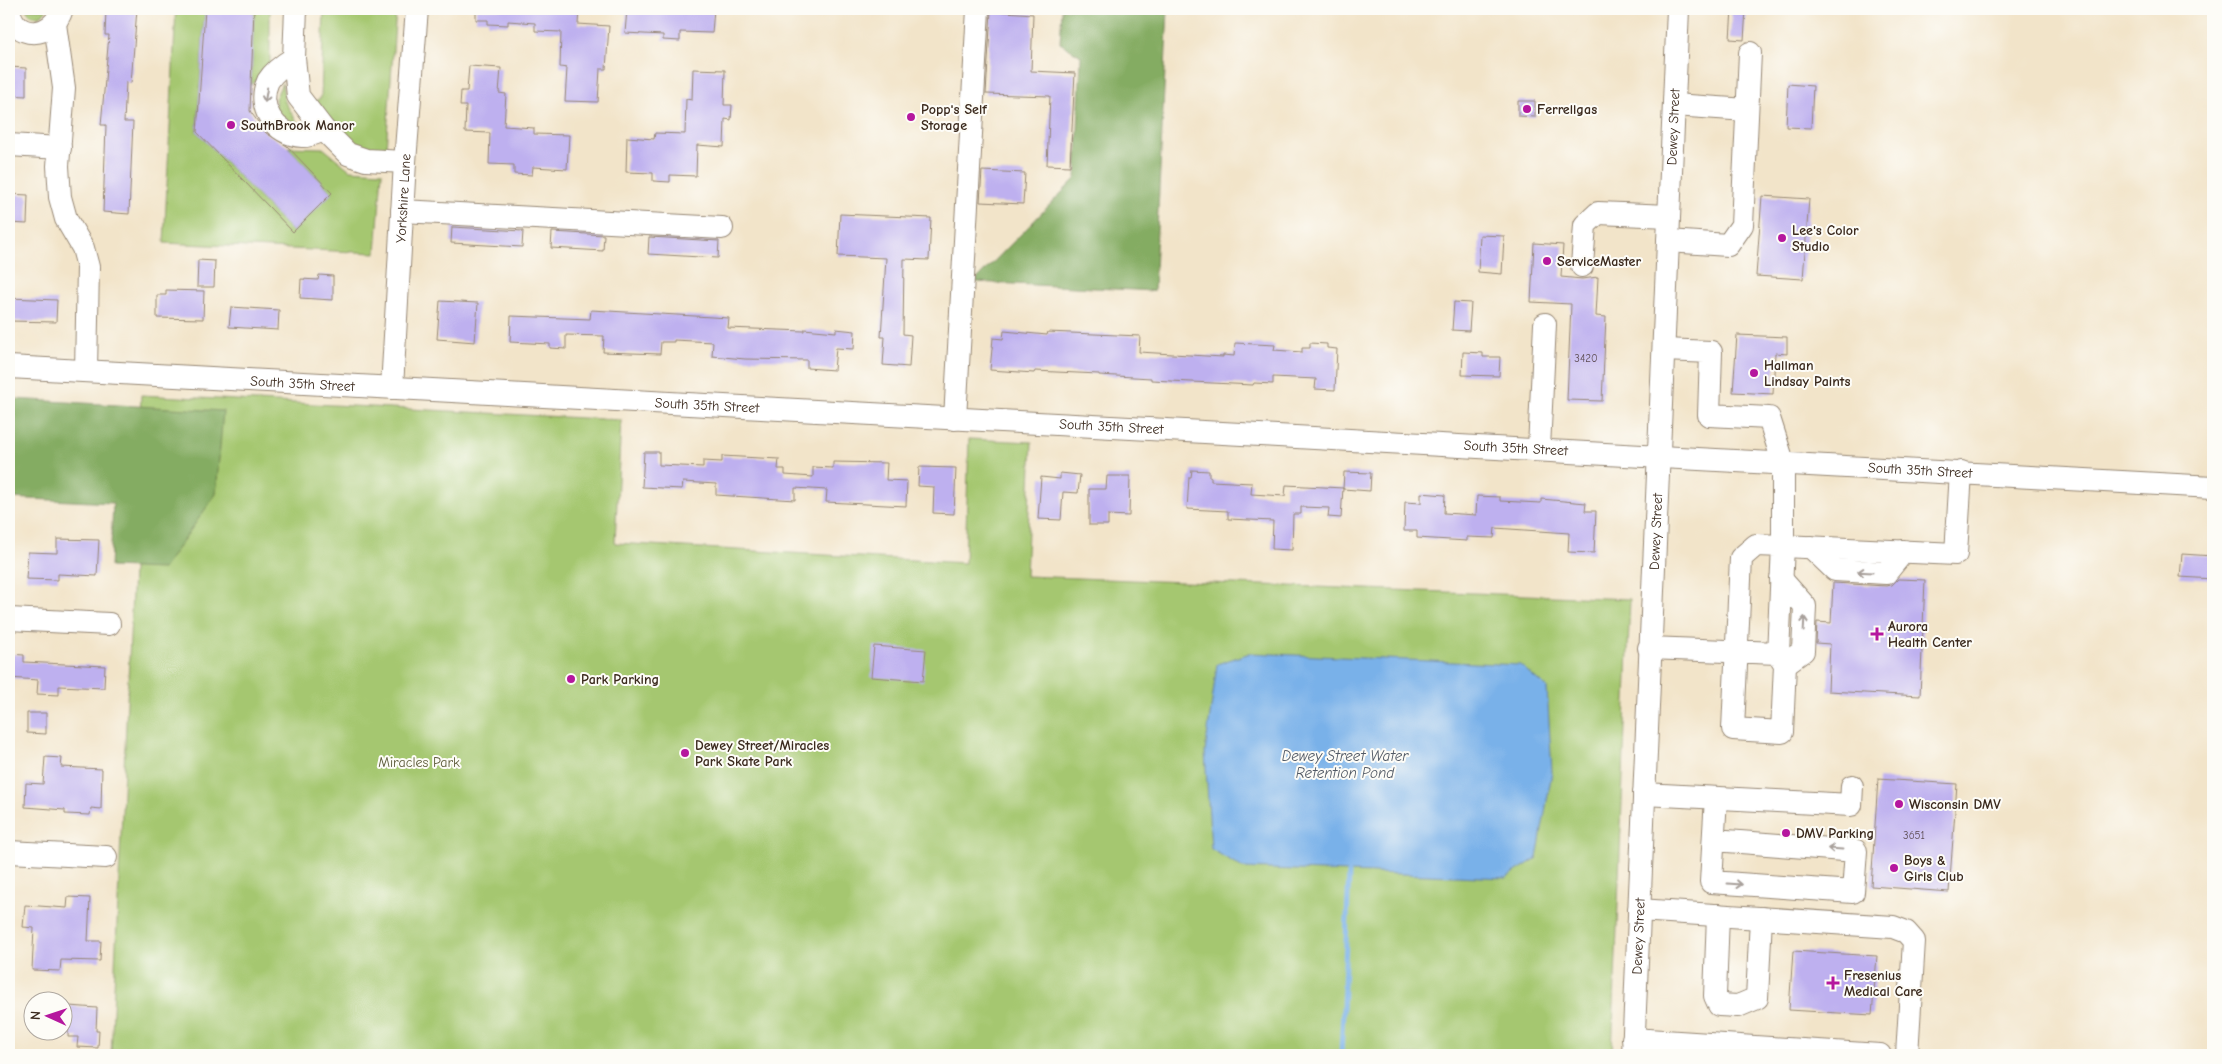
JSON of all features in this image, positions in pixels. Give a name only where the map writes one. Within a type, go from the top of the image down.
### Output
[{"type":"street","points":[[9,9],[14,22],[30,32],[48,30],[58,16]]},
{"type":"street","points":[[296,9],[294,58],[298,96],[324,130],[348,154],[366,160],[405,162]]},
{"type":"street","name":"Yorkshire Lane","points":[[392,388],[405,162],[417,9]]},
{"type":"street","points":[[955,419],[978,9]]},
{"type":"street","name":"Dewey Street","points":[[1633,1047],[1678,9]]},
{"type":"street","points":[[58,16],[64,88],[60,148],[60,197],[66,219],[83,248],[88,267],[86,372]]},
{"type":"street","points":[[1668,241],[1728,245],[1742,225],[1750,53]]},
{"type":"street","points":[[294,58],[277,70],[269,81],[264,95],[264,108],[274,122],[287,134],[304,137],[324,130]]},
{"type":"street","points":[[1674,105],[1747,110]]},
{"type":"street","points":[[9,146],[60,148]]},
{"type":"street","points":[[402,211],[722,228]]},
{"type":"street","points":[[1582,266],[1585,225],[1598,213],[1669,216]]},
{"type":"street","points":[[1539,448],[1545,324]]},
{"type":"street","points":[[1664,350],[1711,352],[1709,415],[1770,418],[1782,462],[1783,546],[1781,579],[1782,732],[1733,729],[1741,558],[1756,545],[1783,546],[1811,547],[1956,554],[1961,472]]},
{"type":"street","name":"South 35th Street","points":[[9,367],[955,419],[1659,454],[2213,487]]},
{"type":"street","points":[[9,619],[109,624]]},
{"type":"street","points":[[1650,648],[1737,651],[1781,658]]},
{"type":"street","points":[[1644,794],[1851,805],[1852,786]]},
{"type":"street","points":[[1714,840],[1856,851],[1853,892],[1711,882],[1716,798]]},
{"type":"street","points":[[9,852],[106,857]]},
{"type":"street","points":[[1639,910],[1893,927],[1911,937],[1914,941],[1907,1055]]},
{"type":"street","points":[[1718,915],[1715,996],[1719,1005],[1738,1006],[1757,998],[1761,918]]},
{"type":"street","points":[[1633,1047],[1880,1055]]},
{"type":"green space","points":[[26,9],[47,9],[42,15],[32,16]]},
{"type":"green space","points":[[176,9],[205,9],[197,132],[293,232],[332,193],[288,147],[323,148],[350,170],[382,172],[376,253],[164,243]]},
{"type":"green space","points":[[254,9],[270,9],[270,69],[251,85]]},
{"type":"green space","points":[[324,9],[396,9],[386,149],[362,148],[337,134],[311,103],[321,98]]},
{"type":"green space","points":[[1062,9],[1168,9],[1154,291],[974,282],[1076,178],[1081,56],[1060,43]]},
{"type":"green space","points":[[282,83],[285,102],[299,125],[296,126],[277,116],[275,99]]},
{"type":"green space","name":"Miracles Park","points":[[141,395],[621,420],[615,543],[965,563],[969,439],[1032,442],[1026,576],[1630,599],[1612,1055],[111,1055]]},
{"type":"green space","points":[[14,399],[223,411],[216,494],[163,569],[110,567],[113,503],[9,498]]},
{"type":"water","name":"Dewey Street Water Retention Pond","points":[[1250,653],[1520,665],[1547,688],[1552,772],[1537,858],[1506,878],[1243,868],[1211,849],[1205,752],[1217,664]]},
{"type":"building","points":[[106,9],[137,9],[131,83],[126,82],[124,122],[133,122],[129,214],[103,212],[106,125],[101,125],[109,35],[105,35]]},
{"type":"building","name":"SouthBrook Manor","points":[[205,9],[254,9],[250,111],[266,133],[287,146],[332,193],[293,232],[197,132]]},
{"type":"building","points":[[476,9],[579,9],[578,24],[609,26],[606,69],[600,69],[598,102],[565,101],[567,68],[560,67],[561,32],[535,31],[535,23],[508,21],[508,25],[488,24],[488,20],[476,20]]},
{"type":"building","points":[[627,9],[714,9],[712,33],[680,32],[680,41],[663,40],[663,35],[625,33]]},
{"type":"building","points":[[1732,9],[1746,9],[1744,40],[1730,39]]},
{"type":"building","points":[[991,11],[1033,14],[1031,71],[1075,73],[1070,166],[1047,165],[1050,96],[986,94]]},
{"type":"building","points":[[469,66],[501,68],[499,93],[506,94],[504,126],[534,128],[534,134],[569,135],[567,169],[533,167],[532,175],[514,174],[514,165],[489,164],[490,133],[465,132],[466,106],[460,106],[461,91],[467,91]]},
{"type":"building","points":[[9,67],[26,68],[26,96],[9,95]]},
{"type":"building","points":[[693,69],[725,70],[724,105],[732,105],[731,120],[725,119],[724,147],[697,145],[696,176],[670,175],[670,182],[653,181],[653,173],[626,172],[627,137],[654,139],[655,133],[685,134],[686,99],[692,100]]},
{"type":"building","points":[[1788,84],[1813,86],[1811,128],[1786,127]]},
{"type":"building","name":"Ferrellgas","points":[[1518,101],[1535,101],[1535,117],[1518,116]]},
{"type":"building","points":[[982,171],[1025,173],[1023,204],[980,202]]},
{"type":"building","points":[[9,194],[28,195],[27,224],[9,223]]},
{"type":"building","name":"Lee's Color Studio","points":[[1762,196],[1809,199],[1803,279],[1756,276]]},
{"type":"building","points":[[840,214],[931,218],[929,260],[904,259],[903,334],[911,335],[909,367],[883,365],[885,337],[881,337],[886,258],[838,256]]},
{"type":"building","points":[[452,227],[523,231],[522,247],[451,243]]},
{"type":"building","points":[[552,232],[604,235],[603,251],[551,248]]},
{"type":"building","points":[[1480,235],[1504,236],[1502,274],[1478,272]]},
{"type":"building","points":[[649,237],[719,241],[718,258],[648,254]]},
{"type":"building","points":[[1534,243],[1563,245],[1561,277],[1582,279],[1598,277],[1596,316],[1606,317],[1602,401],[1567,400],[1571,304],[1531,302]]},
{"type":"building","points":[[198,260],[215,261],[214,287],[197,287]]},
{"type":"building","points":[[319,275],[333,276],[333,300],[300,298],[301,279],[318,280]]},
{"type":"building","points":[[166,290],[204,291],[203,319],[157,318],[157,295],[166,295]]},
{"type":"building","points":[[9,298],[57,300],[56,322],[9,321]]},
{"type":"building","points":[[440,301],[478,303],[475,342],[437,339]]},
{"type":"building","points":[[1454,302],[1471,303],[1469,331],[1452,330]]},
{"type":"building","points":[[231,307],[279,310],[278,330],[229,327]]},
{"type":"building","points":[[591,310],[729,318],[728,328],[804,331],[804,329],[836,332],[836,329],[855,331],[854,349],[836,348],[834,370],[807,368],[807,360],[745,359],[712,356],[713,342],[674,340],[674,342],[661,342],[660,354],[603,352],[604,336],[566,335],[566,349],[550,348],[550,344],[510,342],[511,316],[590,319]]},
{"type":"building","points":[[1004,331],[1047,335],[1048,332],[1140,336],[1139,352],[1223,357],[1223,355],[1234,356],[1235,343],[1275,345],[1274,350],[1302,352],[1302,348],[1310,348],[1310,343],[1327,344],[1327,348],[1337,349],[1335,390],[1315,389],[1316,379],[1273,377],[1273,384],[1254,383],[1253,385],[1151,380],[1151,378],[1099,374],[990,370],[993,338],[1003,339]]},
{"type":"building","name":"Hallman Lindsay Paints","points":[[1737,335],[1787,337],[1787,354],[1775,353],[1773,394],[1733,392]]},
{"type":"building","points":[[1463,352],[1483,353],[1483,357],[1500,357],[1499,376],[1462,375]]},
{"type":"building","points":[[644,452],[659,452],[659,465],[703,467],[703,461],[722,462],[722,456],[779,459],[778,469],[785,469],[785,475],[813,477],[813,467],[833,468],[833,462],[887,463],[886,480],[907,481],[906,506],[826,502],[827,490],[795,488],[795,500],[716,495],[716,484],[683,482],[682,489],[642,487]]},
{"type":"building","points":[[919,467],[956,468],[954,514],[933,513],[934,487],[918,486]]},
{"type":"building","points":[[1192,470],[1209,471],[1211,481],[1252,483],[1251,494],[1285,496],[1286,485],[1343,488],[1341,518],[1328,517],[1329,508],[1301,507],[1301,514],[1293,514],[1292,550],[1272,549],[1273,521],[1228,519],[1228,511],[1187,509],[1189,477],[1191,477]]},
{"type":"building","points":[[1344,472],[1371,473],[1370,491],[1343,489]]},
{"type":"building","points":[[1060,473],[1080,475],[1078,493],[1063,492],[1061,520],[1038,519],[1041,477],[1060,479]]},
{"type":"building","points":[[1107,476],[1130,476],[1129,516],[1108,515],[1108,525],[1089,525],[1089,489],[1106,489]]},
{"type":"building","points":[[1421,493],[1445,495],[1444,513],[1476,515],[1477,496],[1500,497],[1500,501],[1541,503],[1541,499],[1586,503],[1585,511],[1596,511],[1594,553],[1568,552],[1569,533],[1495,528],[1494,538],[1467,537],[1467,541],[1417,538],[1417,531],[1404,531],[1405,502],[1421,503]]},
{"type":"building","points":[[57,539],[99,540],[97,576],[58,574],[58,580],[26,579],[28,552],[57,553]]},
{"type":"building","points":[[2182,554],[2213,556],[2213,579],[2180,577]]},
{"type":"building","name":"Aurora Health Center","points":[[1898,579],[1925,580],[1920,696],[1828,691],[1830,644],[1816,643],[1817,622],[1831,623],[1833,583],[1886,586],[1892,585]]},
{"type":"building","points":[[874,646],[926,650],[923,681],[871,677]]},
{"type":"building","points":[[9,654],[24,655],[24,662],[105,666],[104,688],[59,686],[59,695],[37,694],[38,680],[9,678]]},
{"type":"building","points":[[27,713],[46,713],[46,734],[27,733]]},
{"type":"building","points":[[45,757],[62,758],[61,767],[102,769],[101,809],[91,808],[90,815],[65,814],[65,810],[25,807],[26,783],[43,784]]},
{"type":"building","points":[[1878,779],[1957,784],[1949,892],[1871,886]]},
{"type":"building","points":[[68,897],[90,898],[88,941],[101,941],[100,961],[61,960],[60,971],[32,970],[34,928],[23,927],[25,905],[67,908]]},
{"type":"building","name":"Fresenius Medical Care","points":[[1793,951],[1877,956],[1872,1015],[1789,1010]]},
{"type":"building","points":[[72,1006],[97,1008],[96,1031],[99,1031],[98,1048],[77,1047],[78,1037],[72,1037]]},
{"type":"waterway","points":[[1341,1055],[1349,873]]},
{"type":"place","name":"Ferrellgas","points":[[1527,109]]},
{"type":"place","name":"Popp's Self Storage","points":[[911,117]]},
{"type":"place","name":"SouthBrook Manor","points":[[231,125]]},
{"type":"place","name":"Lee's Color Studio","points":[[1782,238]]},
{"type":"place","name":"ServiceMaster","points":[[1547,261]]},
{"type":"place","name":"Hallman Lindsay Paints","points":[[1754,373]]},
{"type":"place","name":"Aurora Health Center","points":[[1877,634]]},
{"type":"place","name":"Park Parking","points":[[571,679]]},
{"type":"place","name":"Dewey Street/Miracles Park Skate Park","points":[[685,753]]},
{"type":"place","name":"Wisconsin DMV","points":[[1899,804]]},
{"type":"place","name":"DMV Parking","points":[[1786,833]]},
{"type":"place","name":"Boys & Girls Club","points":[[1894,868]]},
{"type":"place","name":"Fresenius Medical Care","points":[[1833,983]]}]
